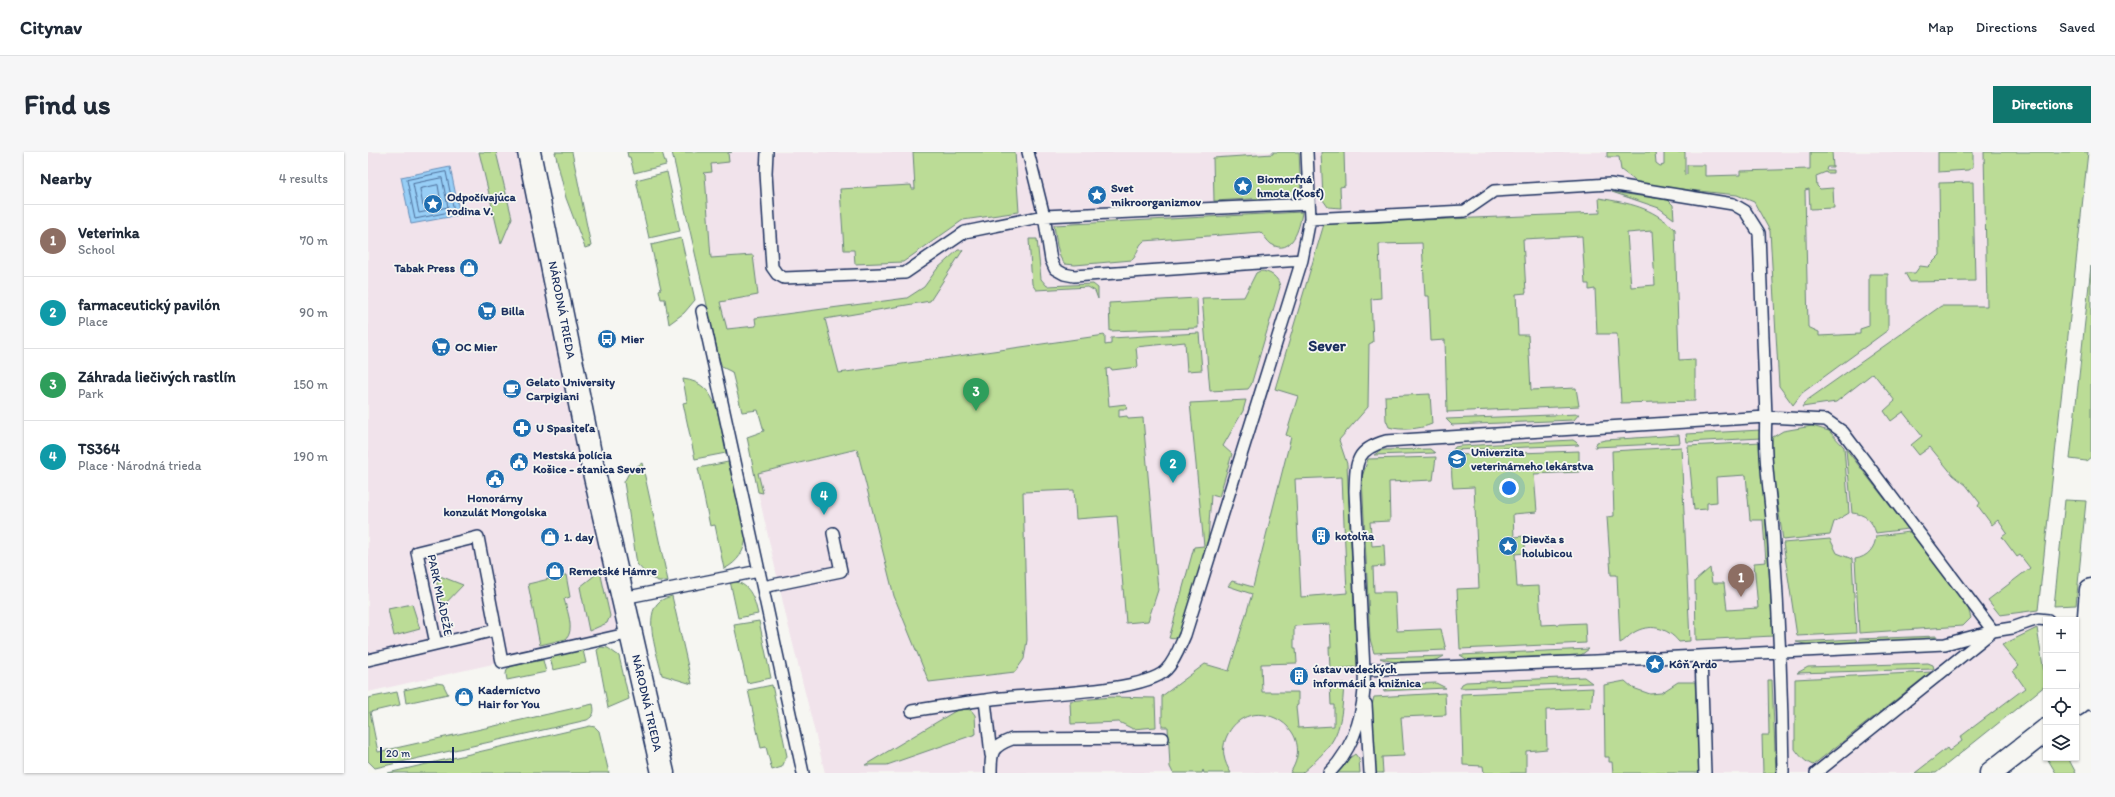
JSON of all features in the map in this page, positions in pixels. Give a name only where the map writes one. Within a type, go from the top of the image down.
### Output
[{"type":"street","name":"NÁRODNÁ TRIEDA","points":[[529,152],[593,468],[663,773]]},
{"type":"street","points":[[2086,699],[2086,654],[2082,623],[2091,590]]},
{"type":"street","points":[[1991,773],[2043,732]]},
{"type":"lane","points":[[767,152],[766,173],[772,267],[777,274],[784,278],[905,272],[965,232],[1044,216],[1309,204]]},
{"type":"lane","points":[[1028,152],[1044,216],[1051,260],[1055,269],[1064,274],[1074,276],[1302,260]]},
{"type":"lane","points":[[912,711],[985,700],[1126,685],[1149,679],[1166,670],[1176,654],[1184,635],[1302,260],[1310,219],[1307,152]]},
{"type":"lane","points":[[1310,219],[1465,211],[1494,191],[1610,184],[1733,204],[1745,211],[1759,233],[1766,417],[1765,440],[1774,542],[1781,653],[1783,773]]},
{"type":"lane","points":[[702,311],[803,773]]},
{"type":"lane","points":[[1370,773],[1355,491],[1357,465],[1362,454],[1370,445],[1386,441],[1587,430],[1766,417],[1826,420],[1843,432],[1993,631]]},
{"type":"lane","points":[[762,587],[841,571],[833,533]]},
{"type":"lane","name":"PARK MLÁDEŽE","points":[[496,630],[436,644],[417,552],[478,537],[496,630],[502,662],[631,633]]},
{"type":"lane","points":[[623,598],[759,571]]},
{"type":"lane","points":[[1364,670],[1701,657],[1945,644],[1993,631],[2012,628],[2038,619],[2043,620]]},
{"type":"lane","points":[[1816,773],[1993,631]]},
{"type":"lane","points":[[368,660],[436,644]]},
{"type":"lane","points":[[1701,657],[1706,773]]},
{"type":"lane","points":[[1329,773],[1346,752],[1353,739],[1365,693]]},
{"type":"lane","points":[[985,700],[991,755],[991,773]]},
{"type":"lane","points":[[991,755],[995,748],[1012,740],[1162,738]]},
{"type":"shaded area","points":[[368,152],[529,152],[631,633],[368,692]]},
{"type":"shaded area","name":"Univerzita veterinárneho lekárstva","points":[[687,152],[2088,152],[2039,605],[2037,633],[2043,668],[2043,687],[1936,773],[825,773],[786,616],[754,474],[855,450],[825,319],[726,329],[711,258],[703,173]]},
{"type":"green space","points":[[479,152],[496,152],[512,218],[501,244]]},
{"type":"green space","points":[[555,152],[572,152],[591,246],[585,248],[566,198]]},
{"type":"green space","points":[[627,152],[662,152],[666,165],[634,173],[630,157],[628,157]]},
{"type":"green space","points":[[672,152],[732,152],[728,153],[729,162],[711,164],[712,172],[703,173],[705,175],[711,258],[753,255],[758,295],[720,302],[727,329],[756,326],[755,318],[907,298],[924,287],[937,269],[958,250],[963,250],[930,301],[825,319],[839,373],[1105,335],[1105,345],[1111,344],[1111,338],[1199,333],[1202,370],[1187,371],[1185,342],[1136,347],[1138,367],[1112,370],[1111,368],[1106,369],[1109,406],[1126,404],[1127,409],[1119,409],[1119,417],[1127,416],[1128,419],[1143,418],[1158,590],[1148,621],[1126,623],[1117,516],[1076,519],[1074,490],[1023,492],[1027,640],[1024,659],[1015,672],[929,682],[894,596],[857,449],[758,473],[763,493],[758,492],[747,437],[764,431],[758,410],[742,412],[732,372],[722,367],[719,358]]},
{"type":"green space","points":[[913,152],[1015,152],[1019,212],[963,220],[903,262],[855,264],[854,250],[844,250],[840,189],[911,185],[912,189],[915,189]]},
{"type":"green space","points":[[1273,152],[1299,152],[1301,196],[1214,201],[1213,158],[1273,154]]},
{"type":"green space","points":[[1321,152],[1344,152],[1345,186],[1340,187],[1341,208],[1328,207],[1323,200]]},
{"type":"green space","points":[[1607,152],[1655,152],[1656,163],[1660,166],[1664,165],[1664,152],[1685,152],[1685,175],[1687,174],[1687,165],[1705,165],[1705,176],[1740,175],[1740,171],[1810,169],[1810,152],[1832,152],[1833,167],[1827,167],[1826,170],[1833,170],[1833,173],[1826,172],[1816,176],[1817,186],[1820,189],[1833,188],[1834,208],[1810,209],[1809,189],[1805,190],[1808,327],[1819,332],[1819,336],[1860,334],[1860,329],[1869,326],[1869,274],[1888,274],[1888,330],[1802,393],[1793,405],[1779,386],[1770,231],[1754,202],[1737,195],[1641,185],[1621,170],[1619,157],[1607,157]]},
{"type":"green space","points":[[1938,152],[1973,152],[1973,167],[1968,170],[1938,172]]},
{"type":"green space","points":[[1984,152],[2088,152],[2038,610],[2000,615],[1988,600],[2030,568],[2020,555],[2017,557],[2002,537],[2007,533],[1998,520],[1992,525],[1978,506],[1980,503],[1966,485],[1953,475],[1930,447],[1919,455],[1911,445],[1922,436],[1903,412],[1891,421],[1884,411],[1895,401],[1873,373],[1836,402],[1802,407],[1806,401],[1941,306],[1987,306]]},
{"type":"green space","points":[[667,172],[680,231],[649,238],[636,180]]},
{"type":"green space","points":[[1973,182],[1975,281],[1910,282],[1905,273],[1915,273],[1920,266],[1928,267],[1940,255],[1939,183]]},
{"type":"green space","points":[[1612,192],[1668,200],[1673,205],[1674,219],[1659,208]]},
{"type":"green space","points":[[1599,198],[1631,204],[1657,215],[1675,229],[1679,360],[1695,359],[1695,401],[1621,403],[1617,334],[1597,334],[1595,289],[1589,290],[1589,284],[1585,284],[1582,236],[1523,239],[1526,293],[1516,294],[1518,335],[1528,335],[1531,390],[1576,388],[1579,406],[1447,412],[1445,340],[1431,341],[1429,296],[1425,296],[1422,243],[1379,244],[1381,298],[1371,299],[1373,342],[1369,344],[1368,407],[1339,440],[1347,464],[1357,667],[1330,669],[1330,624],[1294,626],[1294,648],[1296,648],[1297,663],[1261,664],[1262,692],[1298,692],[1298,705],[1296,706],[1298,728],[1334,726],[1334,705],[1331,705],[1330,684],[1344,683],[1341,713],[1336,734],[1324,752],[1302,773],[1290,773],[1297,756],[1296,741],[1289,728],[1278,719],[1264,715],[1249,716],[1236,723],[1224,742],[1224,756],[1231,773],[1204,773],[1203,770],[1202,773],[1173,773],[1170,767],[1168,727],[1162,727],[1162,696],[1205,664],[1229,671],[1252,594],[1228,586],[1232,581],[1253,587],[1291,437],[1286,435],[1298,396],[1275,389],[1324,224],[1600,213]],"holes":[[[1652,231],[1655,285],[1631,287],[1627,233]],[[1342,477],[1347,593],[1301,597],[1295,479]]]},
{"type":"green space","points":[[1302,212],[1294,238],[1290,244],[1284,247],[1278,247],[1271,244],[1260,232],[1144,241],[1140,245],[1132,260],[1075,265],[1065,264],[1061,259],[1057,246],[1054,225]]},
{"type":"green space","points":[[681,238],[695,300],[684,313],[669,324],[665,299],[661,299],[659,290],[661,289],[651,245]]},
{"type":"green space","points":[[1029,239],[1037,239],[1041,279],[1047,286],[1093,284],[1098,288],[1098,299],[1095,291],[1088,287],[1036,290],[1032,284]]},
{"type":"green space","points":[[2091,266],[2091,457],[2086,461],[2070,459]]},
{"type":"green space","points":[[1260,271],[1273,275],[1278,280],[1280,287],[1251,385],[1248,389],[1210,391],[1202,298],[1244,297],[1256,273]]},
{"type":"green space","points":[[1197,298],[1198,328],[1110,331],[1109,303]]},
{"type":"green space","points":[[683,379],[695,382],[704,388],[711,396],[719,417],[726,453],[695,459],[683,403],[687,402]]},
{"type":"green space","points":[[1430,394],[1432,424],[1410,429],[1389,427],[1386,420],[1385,396]]},
{"type":"green space","points":[[1246,400],[1243,411],[1223,446],[1232,454],[1219,497],[1211,495],[1208,539],[1182,630],[1177,638],[1172,639],[1169,638],[1194,547],[1204,546],[1190,403]]},
{"type":"green space","points":[[1579,414],[1574,420],[1452,425],[1446,419]]},
{"type":"green space","points":[[1812,426],[1829,431],[1844,447],[1849,513],[1834,522],[1830,535],[1783,540],[1768,440],[1783,431]]},
{"type":"green space","points":[[1761,430],[1761,438],[1687,442],[1686,434]]},
{"type":"green space","points":[[1679,435],[1680,443],[1595,447],[1597,442],[1605,440]]},
{"type":"green space","points":[[1573,440],[1579,445],[1453,450],[1455,447],[1460,446]]},
{"type":"green space","points":[[1761,442],[1773,636],[1696,640],[1695,581],[1710,568],[1712,583],[1724,583],[1727,610],[1758,608],[1754,563],[1766,562],[1763,520],[1750,520],[1746,475],[1716,477],[1717,502],[1707,503],[1707,509],[1694,510],[1688,446]]},
{"type":"green space","points":[[1681,447],[1690,641],[1679,642],[1669,633],[1658,628],[1651,627],[1631,634],[1620,643],[1617,575],[1611,575],[1607,517],[1614,516],[1612,451]]},
{"type":"green space","points":[[1430,449],[1435,453],[1374,455],[1382,450]]},
{"type":"green space","points":[[1846,449],[1908,529],[1876,533],[1867,518],[1852,513]]},
{"type":"green space","points":[[1579,451],[1579,472],[1534,474],[1537,512],[1513,514],[1514,537],[1525,536],[1525,553],[1515,554],[1517,587],[1539,586],[1541,625],[1585,623],[1586,643],[1460,649],[1457,589],[1479,588],[1474,487],[1453,488],[1452,466],[1454,458],[1457,455]]},
{"type":"green space","points":[[1436,457],[1433,480],[1389,482],[1390,521],[1370,522],[1372,546],[1384,545],[1385,566],[1373,567],[1374,592],[1395,592],[1397,631],[1441,629],[1446,650],[1374,653],[1370,639],[1362,477],[1368,459]]},
{"type":"green space","points":[[728,462],[746,536],[740,556],[724,569],[715,525],[710,526],[698,468]]},
{"type":"green space","points":[[642,463],[668,581],[658,581],[649,577],[637,564],[624,482],[630,471]]},
{"type":"green space","points":[[2065,500],[2086,501],[2076,605],[2054,606]]},
{"type":"green space","points":[[1910,532],[1968,608],[1971,618],[1963,626],[1859,633],[1855,559],[1864,556],[1870,551],[1876,536]]},
{"type":"green space","points":[[1830,539],[1837,553],[1852,559],[1856,633],[1797,636],[1783,543]]},
{"type":"green space","points":[[600,571],[610,616],[607,623],[589,631],[580,587]]},
{"type":"green space","points":[[435,574],[463,585],[442,607]]},
{"type":"green space","points":[[566,575],[570,597],[564,599],[570,620],[569,635],[566,639],[540,645],[528,584]]},
{"type":"green space","points":[[730,581],[742,584],[747,588],[753,597],[758,614],[738,618]]},
{"type":"green space","points":[[672,596],[692,684],[662,675],[655,647],[652,616],[655,607],[660,601]]},
{"type":"green space","points":[[412,604],[420,629],[394,636],[388,609]]},
{"type":"green space","points":[[759,621],[771,678],[747,683],[734,625]]},
{"type":"green space","points":[[2037,628],[2043,666],[2043,687],[1936,773],[1915,773],[1947,748],[1949,751],[1962,741],[1960,737],[2025,688],[2013,671],[2019,666],[2002,645]]},
{"type":"green space","points":[[1937,636],[1936,639],[1859,643],[1859,639]]},
{"type":"green space","points":[[1856,639],[1857,643],[1809,645],[1796,642]]},
{"type":"green space","points":[[601,647],[608,648],[619,656],[629,699],[608,708],[597,650]]},
{"type":"green space","points":[[1589,649],[1581,655],[1468,660],[1460,655]]},
{"type":"green space","points":[[583,650],[586,663],[553,670],[550,657]]},
{"type":"green space","points":[[1444,656],[1431,661],[1412,663],[1380,658]]},
{"type":"green space","points":[[543,660],[546,672],[507,680],[507,669],[512,666]]},
{"type":"green space","points":[[1928,663],[1933,665],[1934,669],[1797,673],[1808,667]]},
{"type":"green space","points":[[1931,672],[1813,765],[1803,758],[1795,749],[1795,679]]},
{"type":"green space","points":[[1584,677],[1592,683],[1460,688],[1462,684],[1466,682]]},
{"type":"green space","points":[[1768,680],[1772,680],[1776,773],[1763,773],[1762,735],[1769,735]]},
{"type":"green space","points":[[1625,681],[1633,688],[1650,694],[1661,693],[1678,682],[1695,682],[1700,773],[1613,773],[1612,762],[1609,762],[1609,757],[1605,757],[1604,685]]},
{"type":"green space","points":[[436,683],[443,684],[448,694],[406,703],[404,690]]},
{"type":"green space","points":[[1436,683],[1446,688],[1383,691],[1392,685]]},
{"type":"green space","points":[[772,685],[787,756],[782,767],[772,770],[766,747],[761,748],[748,690]]},
{"type":"green space","points":[[1593,688],[1591,708],[1546,710],[1547,749],[1526,751],[1526,773],[1484,773],[1483,766],[1463,765],[1461,694]]},
{"type":"green space","points":[[397,692],[400,705],[370,712],[378,752],[593,704],[594,712],[593,715],[587,720],[375,768],[368,761],[368,698]]},
{"type":"green space","points":[[1445,693],[1446,715],[1401,717],[1404,756],[1382,757],[1383,773],[1376,773],[1372,705],[1374,697]]},
{"type":"green space","points":[[1111,697],[1155,698],[1156,727],[1133,729],[1119,722],[1071,724],[1070,701]]},
{"type":"green space","points":[[957,710],[971,710],[975,715],[976,734],[887,765],[865,765]]},
{"type":"green space","points":[[590,726],[595,727],[599,731],[609,773],[388,773]]},
{"type":"green space","points":[[1355,754],[1359,759],[1360,773],[1337,773],[1347,760]]},
{"type":"green space","points":[[2049,761],[2070,761],[2076,773],[2056,773]]},
{"type":"water","points":[[450,167],[460,215],[411,224],[401,177]]},
{"type":"place","name":"Biomorfná hmota (Kosť)","points":[[1243,186]]},
{"type":"place","name":"Svet mikroorganizmov","points":[[1097,195]]},
{"type":"place","name":"Odpočívajúca rodina V.","points":[[433,204]]},
{"type":"place","name":"Tabak Press","points":[[469,268]]},
{"type":"place","name":"Billa","points":[[487,311]]},
{"type":"place","name":"Mier","points":[[607,339]]},
{"type":"place","name":"OC Mier","points":[[441,347]]},
{"type":"place","name":"Gelato University Carpigiani","points":[[512,389]]},
{"type":"place","name":"Záhrada liečivých rastlín","points":[[976,411]]},
{"type":"place","name":"U Spasiteľa","points":[[522,428]]},
{"type":"place","name":"Univerzita veterinárneho lekárstva","points":[[1457,459]]},
{"type":"place","name":"Mestská polícia Košice - stanica Sever","points":[[519,462]]},
{"type":"place","name":"Honorárny konzulát Mongolska","points":[[495,479]]},
{"type":"place","name":"farmaceutický pavilón","points":[[1173,483]]},
{"type":"place","name":"TS364","points":[[824,515]]},
{"type":"place","name":"kotolňa","points":[[1321,536]]},
{"type":"place","name":"1. day","points":[[550,537]]},
{"type":"place","name":"Dievča s holubicou","points":[[1508,546]]},
{"type":"place","name":"Remetské Hámre","points":[[555,571]]},
{"type":"place","name":"Veterinka","points":[[1741,597]]},
{"type":"place","name":"Kôň Ardo","points":[[1655,664]]},
{"type":"place","name":"ústav vedeckých informáciĺ a knižnica","points":[[1299,676]]},
{"type":"place","name":"Kaderníctvo Hair for You","points":[[464,697]]},
{"type":"district","name":"Sever","points":[[1327,345]]}]
